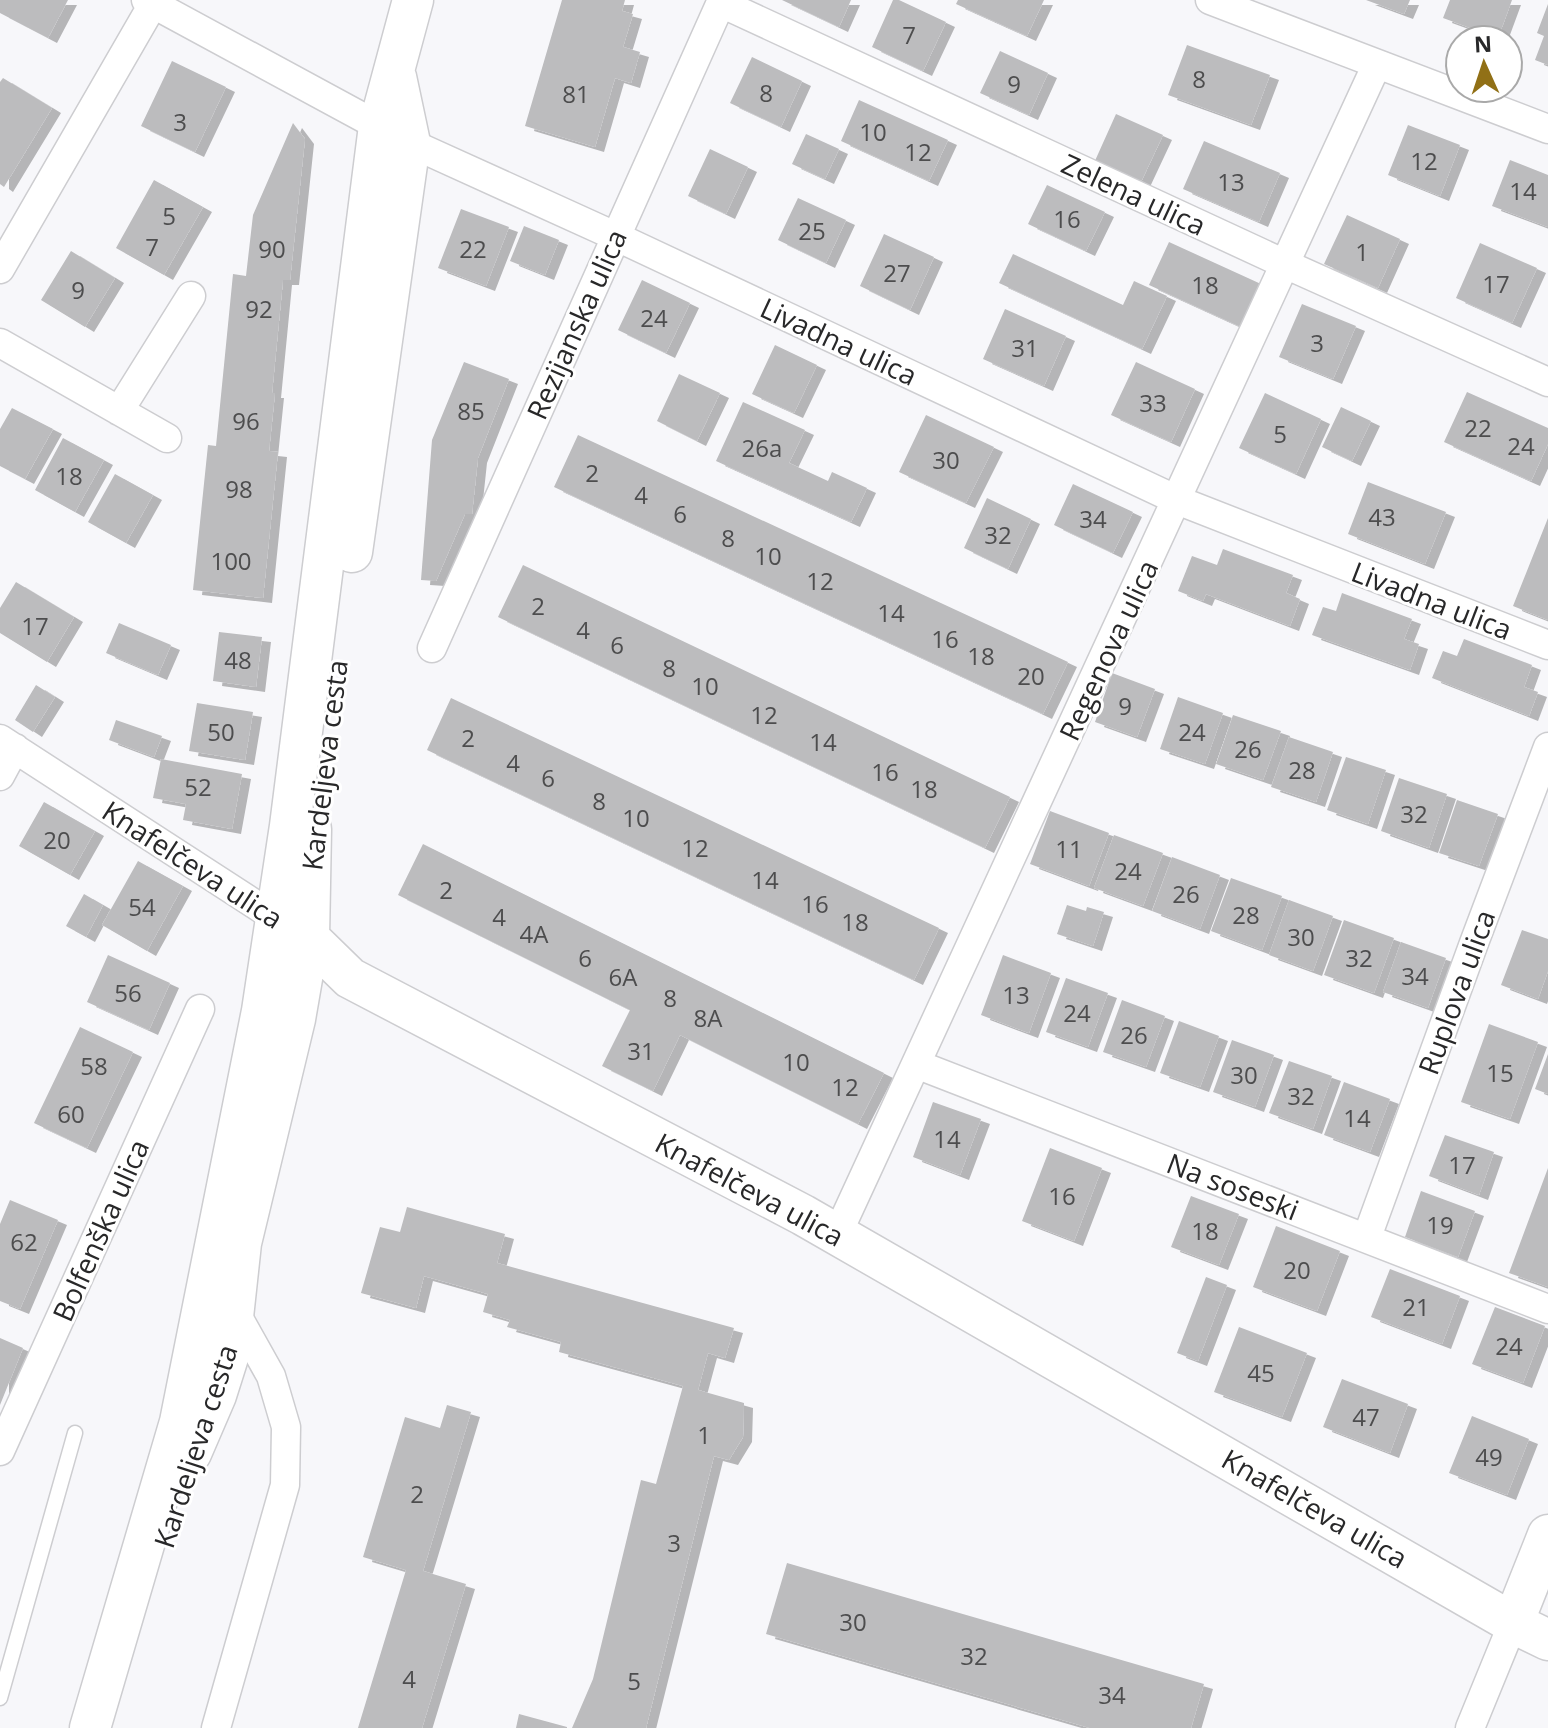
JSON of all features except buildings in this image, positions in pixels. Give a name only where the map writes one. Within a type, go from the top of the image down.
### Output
[{"type":"street","name":"Kardeljeva cesta","points":[[111,1728],[185,1467],[225,1368],[241,1243],[295,1019],[290,826],[394,135],[394,70],[413,0]]},
{"type":"street","points":[[1210,0],[1548,129]]},
{"type":"street","name":"Rezijanska ulica","points":[[432,648],[722,1]]},
{"type":"street","name":"Zelena ulica","points":[[722,1],[1285,264],[1548,382]]},
{"type":"street","points":[[0,269],[150,2]]},
{"type":"street","name":"Livadna ulica","points":[[150,2],[394,135],[1177,500],[1548,645]]},
{"type":"street","name":"Regenova ulica","points":[[837,1235],[1377,64]]},
{"type":"street","points":[[119,411],[191,296]]},
{"type":"street","points":[[0,343],[167,438]]},
{"type":"street","points":[[0,776],[7,743]]},
{"type":"street","name":"Knafelčeva ulica","points":[[7,743],[292,928],[350,978],[837,1235],[1531,1631]]},
{"type":"street","name":"Ruplova ulica","points":[[1367,1237],[1548,747]]},
{"type":"street","name":"Kardeljeva cesta","points":[[90,1728],[180,1422],[262,1011],[292,928]]},
{"type":"street","name":"Bolfenška ulica","points":[[0,1451],[200,1009]]},
{"type":"street","name":"Na soseski","points":[[916,1064],[1548,1309]]},
{"type":"street","points":[[216,1728],[285,1485],[286,1427],[271,1376],[234,1310]]},
{"type":"street","points":[[1470,1728],[1531,1631],[1548,1535]]},
{"type":"lane","points":[[0,1698],[75,1433]]}]
